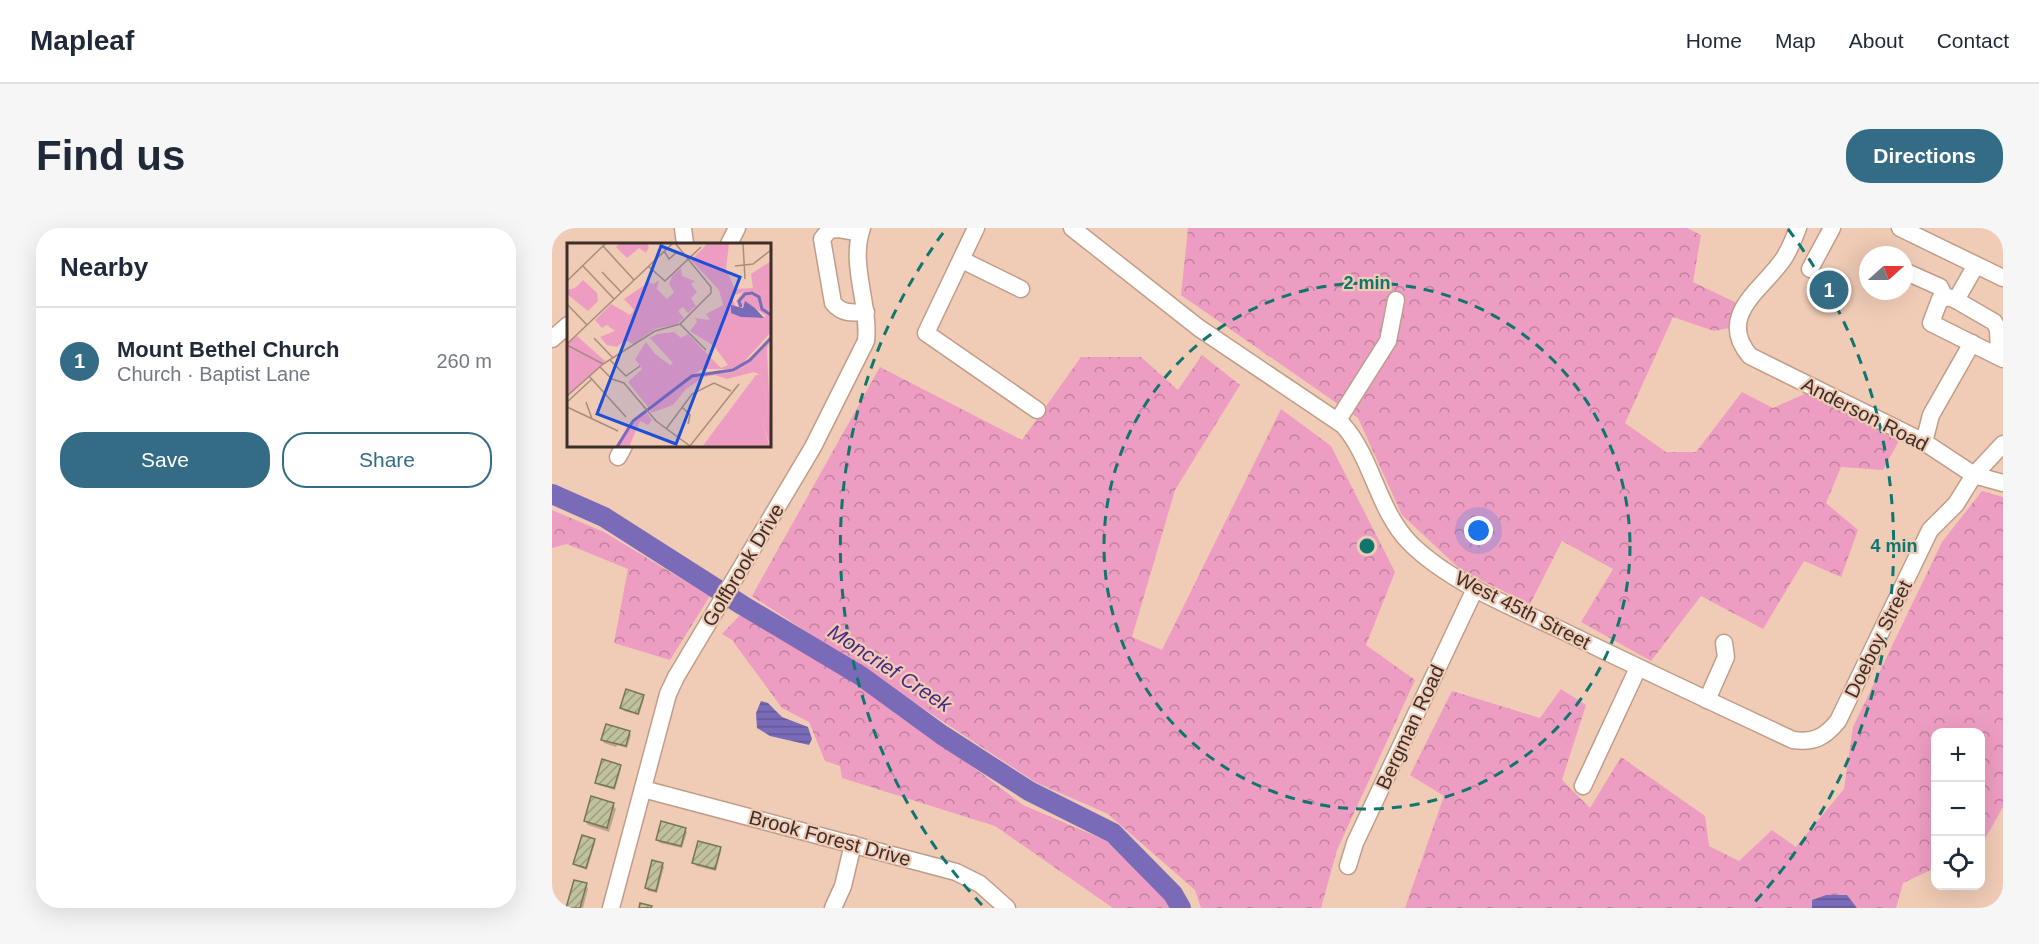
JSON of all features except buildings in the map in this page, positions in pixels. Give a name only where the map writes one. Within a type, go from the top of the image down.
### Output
[{"type":"street","points":[[683,228],[684,243]]},
{"type":"street","points":[[730,243],[737,228]]},
{"type":"street","points":[[976,228],[926,333],[1037,410]]},
{"type":"street","name":"West 45th Street","points":[[1072,228],[1199,328],[1338,420],[1351,434],[1386,511],[1395,525],[1426,556],[1475,589],[1793,740],[1806,742],[1817,740],[1829,732],[1838,721]]},
{"type":"street","name":"Anderson Road","points":[[1798,228],[1784,258],[1742,311],[1737,324],[1741,346],[1750,356],[1924,442],[1974,475],[2003,483]]},
{"type":"street","points":[[1810,269],[1832,228]]},
{"type":"street","points":[[1900,228],[2003,278]]},
{"type":"street","points":[[861,230],[829,230],[822,239],[833,303],[844,312],[866,312]]},
{"type":"street","name":"Golfbrook Drive","points":[[611,908],[668,694],[813,447],[866,341],[866,312],[857,251],[861,230]]},
{"type":"street","points":[[962,260],[1021,289]]},
{"type":"street","points":[[1950,299],[1976,265]]},
{"type":"street","points":[[1913,275],[1940,287],[1950,299],[1988,317],[1998,328],[2001,358]]},
{"type":"street","points":[[1950,299],[1940,299],[1931,323],[2001,358]]},
{"type":"street","points":[[1338,420],[1388,341],[1396,300]]},
{"type":"street","points":[[552,339],[567,326]]},
{"type":"street","points":[[1924,442],[1931,415],[1972,344]]},
{"type":"street","name":"Doeboy Street","points":[[1838,721],[1930,530],[1956,504],[1974,475],[2003,444]]},
{"type":"street","name":"Bergman Road","points":[[1348,866],[1355,843],[1475,589]]},
{"type":"street","points":[[1707,700],[1726,657],[1724,643]]},
{"type":"street","points":[[1583,786],[1638,668]]},
{"type":"street","name":"Brook Forest Drive","points":[[644,789],[956,872],[980,884],[1007,908]]},
{"type":"street","points":[[833,908],[843,886],[853,844]]},
{"type":"green space","points":[[1188,228],[1687,228],[1701,235],[1693,282],[1743,306],[1734,327],[1714,331],[1673,317],[1625,423],[1666,452],[1696,452],[1742,392],[1773,408],[1809,392],[1900,439],[1883,470],[1841,467],[1826,503],[1858,530],[1841,577],[1804,561],[1763,629],[1701,596],[1651,661],[1581,622],[1613,569],[1562,541],[1530,604],[1462,571],[1402,515],[1358,418],[1181,295]]},
{"type":"green space","points":[[1202,355],[1240,385],[1175,490],[1132,637],[1162,650],[1281,409],[1331,446],[1395,572],[1366,645],[1415,680],[1337,850],[1321,908],[1201,908],[1195,890],[1108,814],[1035,782],[752,596],[880,367],[1022,440],[1081,357],[1141,357],[1178,390]]},
{"type":"green space","points":[[1982,491],[2003,497],[2003,807],[1985,839],[1985,728],[1931,728],[1931,870],[1903,883],[1896,908],[1857,908],[1846,895],[1826,895],[1812,900],[1812,908],[1405,908],[1444,796],[1410,775],[1452,691],[1540,718],[1561,689],[1586,705],[1562,780],[1590,808],[1621,757],[1705,816],[1709,846],[1739,861],[1772,830],[1796,847],[1844,789],[1853,727],[1942,542]]},
{"type":"green space","points":[[552,510],[604,532],[710,596],[670,660],[614,643],[628,569],[567,544],[552,548]]},
{"type":"green space","points":[[742,613],[857,678],[1023,805],[1105,840],[1168,900],[1172,908],[1113,908],[995,826],[842,778],[840,766],[825,761],[809,722],[782,708],[732,640],[722,634]]},
{"type":"shaded area","points":[[761,701],[768,703],[782,717],[808,727],[812,739],[809,745],[770,736],[757,728],[756,713]]},
{"type":"shaded area","points":[[1826,895],[1847,895],[1857,908],[1812,908],[1812,900]]},
{"type":"waterway","name":"Moncrief Creek","points":[[552,494],[604,517],[742,605],[861,676],[942,735],[1029,791],[1113,833],[1173,894],[1181,908]]},
{"type":"place","name":"Mount Bethel Church","points":[[1829,290]]}]
